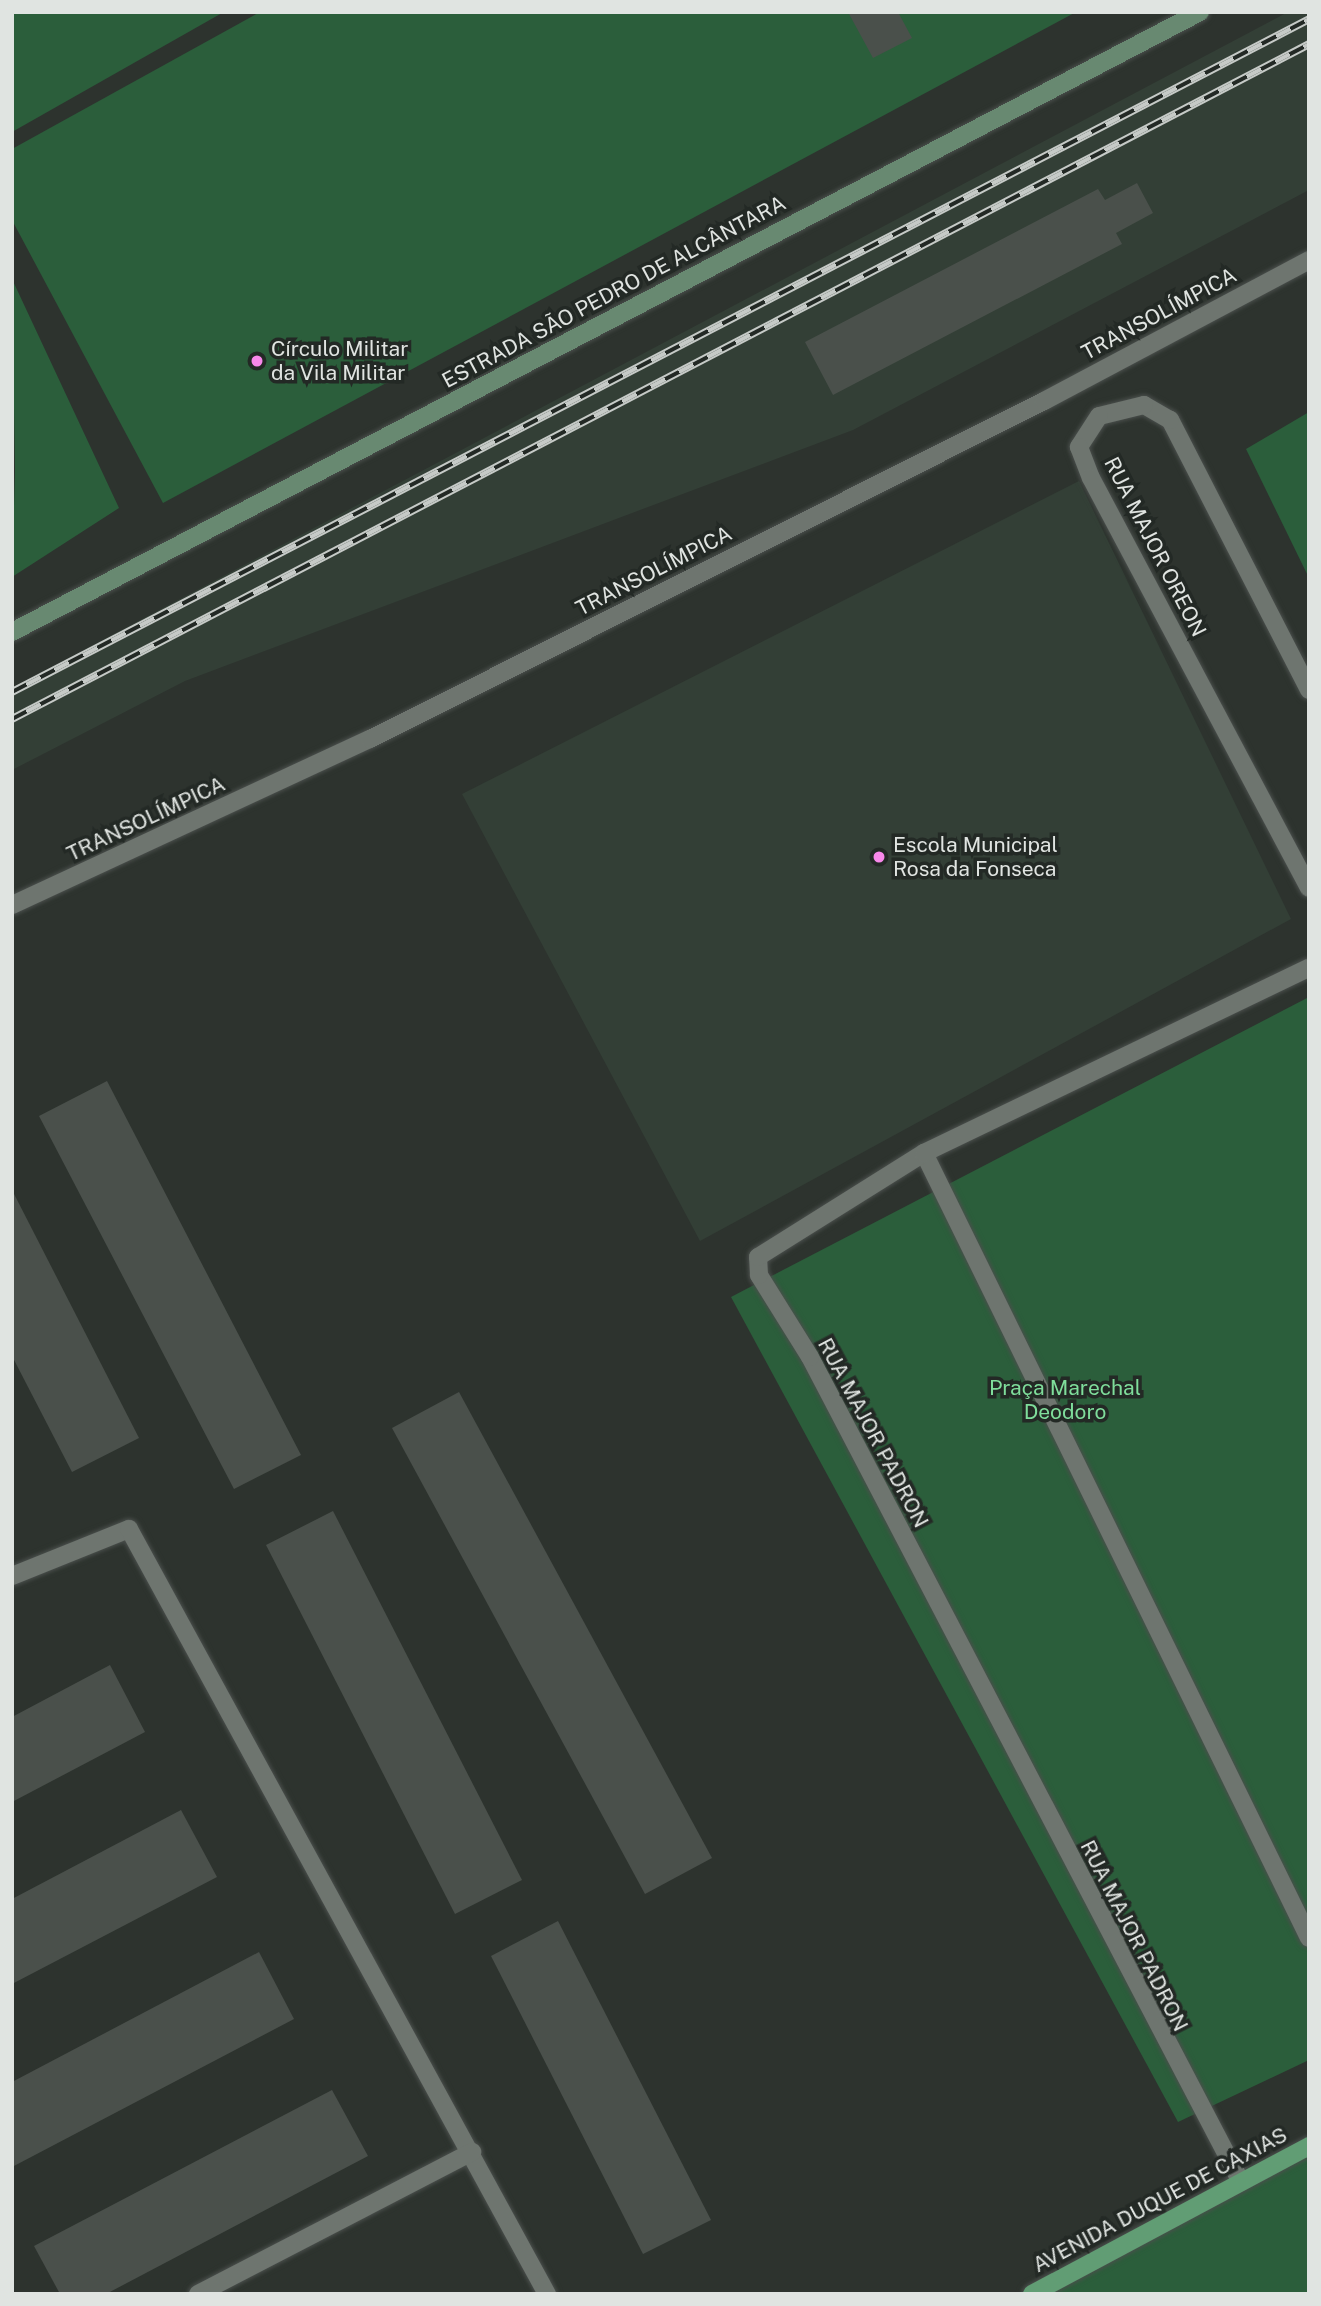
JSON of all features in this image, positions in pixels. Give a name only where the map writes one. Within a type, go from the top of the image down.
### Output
[{"type":"main road","name":"AVENIDA DUQUE DE CAXIAS","points":[[1032,2294],[1309,2146]]},
{"type":"street","name":"ESTRADA SÃO PEDRO DE ALCÂNTARA","points":[[12,632],[1200,12]]},
{"type":"lane","name":"TRANSOLÍMPICA","points":[[12,905],[370,739],[1044,401],[1309,260]]},
{"type":"lane","name":"RUA MAJOR OREON","points":[[1309,690],[1170,420],[1143,405],[1099,416],[1079,447],[1091,478],[1309,888]]},
{"type":"lane","name":"RUA MAJOR PADRON","points":[[1241,2182],[810,1357],[759,1275],[758,1256],[924,1153],[1309,968]]},
{"type":"lane","points":[[924,1153],[1309,1938]]},
{"type":"lane","points":[[12,1576],[129,1529],[472,2152],[547,2294]]},
{"type":"lane","points":[[198,2294],[472,2152]]},
{"type":"shaded area","points":[[1288,12],[1309,12],[1309,190],[853,430],[185,681],[12,770],[12,688]]},
{"type":"shaded area","name":"Escola Municipal Rosa da Fonseca","points":[[1079,481],[1291,919],[700,1241],[462,794]]},
{"type":"green space","points":[[12,12],[221,12],[222,13],[12,132]]},
{"type":"green space","name":"Círculo Militar da Vila Militar","points":[[260,12],[1076,12],[163,503],[12,220],[12,149]]},
{"type":"green space","points":[[12,279],[119,508],[12,577],[15,471]]},
{"type":"green space","points":[[1309,412],[1309,578],[1246,449]]},
{"type":"green space","name":"Praça Marechal Deodoro","points":[[1309,997],[1309,2060],[1178,2122],[731,1297]]},
{"type":"green space","points":[[1309,2154],[1309,2294],[1036,2294]]},
{"type":"building","points":[[848,12],[898,12],[912,38],[873,58]]},
{"type":"building","points":[[1137,183],[1153,213],[1116,233],[1122,244],[833,395],[805,342],[1098,189],[1105,200]]},
{"type":"building","points":[[107,1081],[301,1455],[234,1489],[39,1116]]},
{"type":"building","points":[[12,1190],[139,1438],[72,1472],[12,1356]]},
{"type":"building","points":[[459,1392],[712,1858],[645,1894],[392,1428]]},
{"type":"building","points":[[333,1511],[522,1880],[455,1914],[266,1545]]},
{"type":"building","points":[[110,1665],[145,1732],[12,1802],[12,1717]]},
{"type":"building","points":[[181,1810],[217,1877],[12,1984],[12,1899]]},
{"type":"building","points":[[558,1921],[711,2220],[643,2254],[491,1956]]},
{"type":"building","points":[[259,1952],[294,2019],[12,2167],[12,2082]]},
{"type":"building","points":[[332,2090],[368,2156],[106,2294],[60,2294],[34,2246]]},
{"type":"railway","points":[[12,692],[1309,19]]},
{"type":"railway","points":[[12,719],[1309,44]]},
{"type":"place","name":"Círculo Militar da Vila Militar","points":[[257,361]]},
{"type":"place","name":"Escola Municipal Rosa da Fonseca","points":[[879,857]]}]
